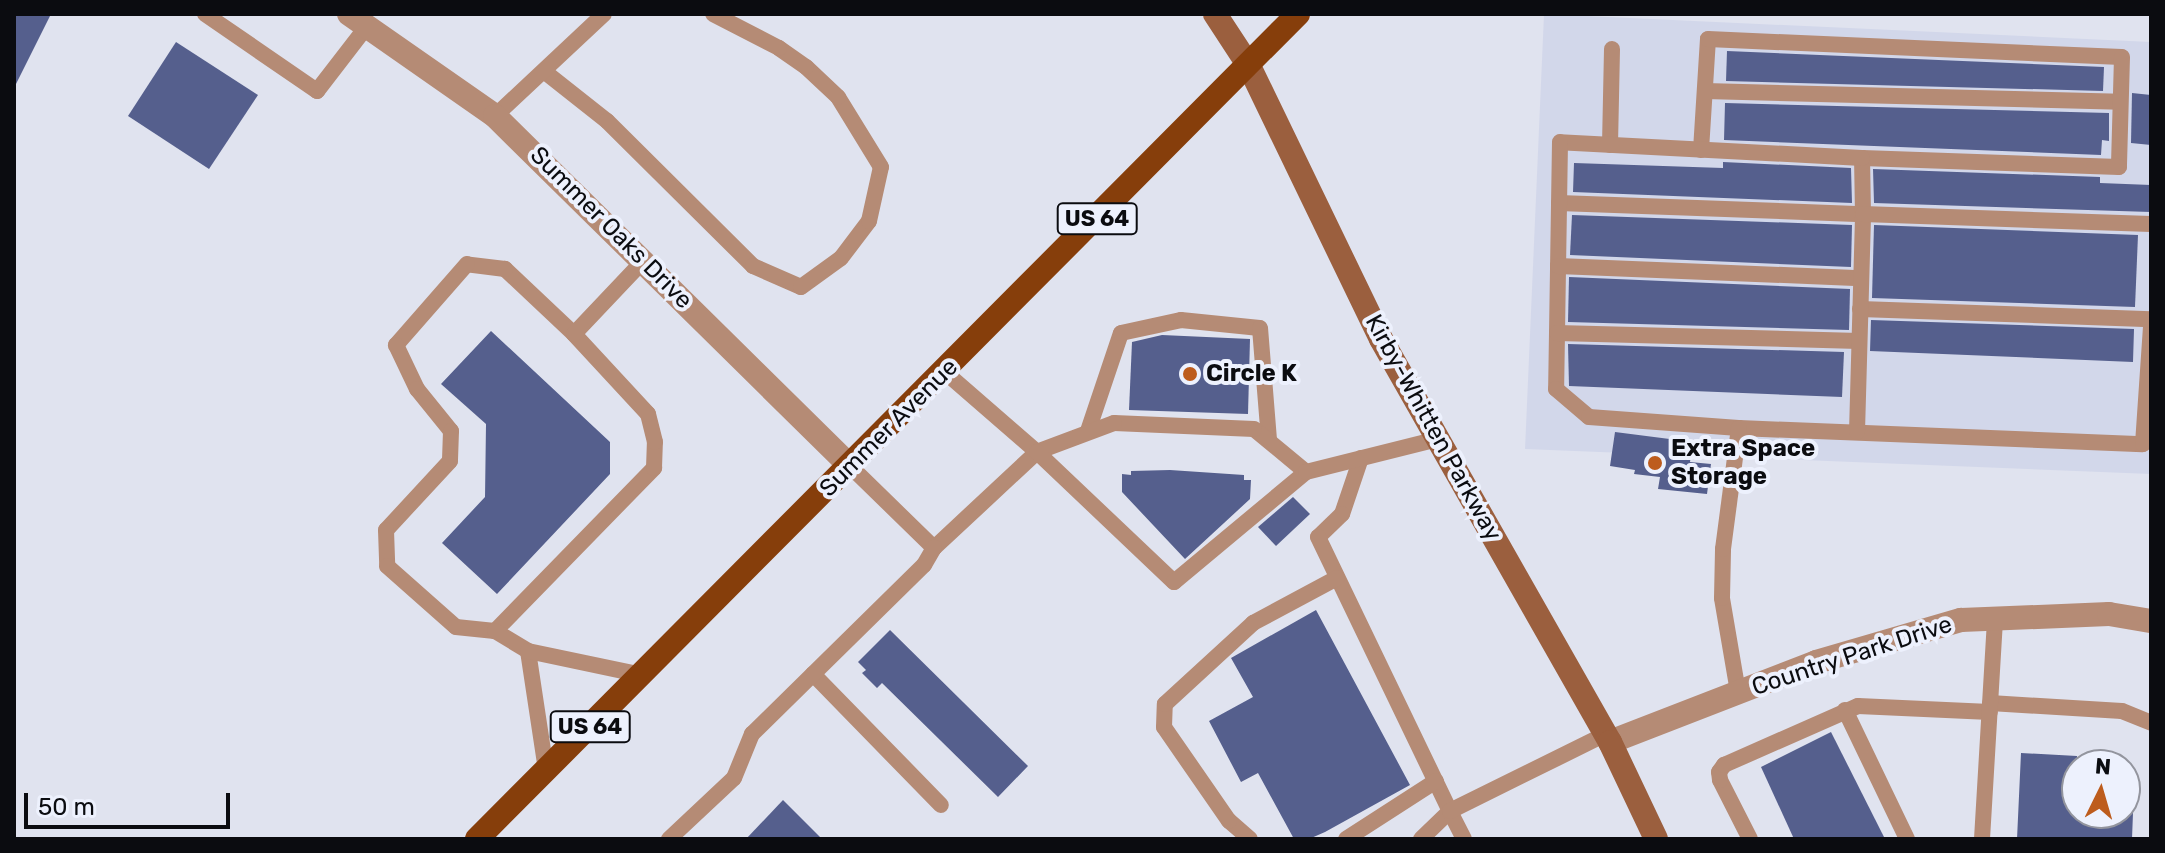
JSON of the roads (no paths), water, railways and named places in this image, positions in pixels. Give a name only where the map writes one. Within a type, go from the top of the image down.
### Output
[{"type":"main road","name":"Kirby-Whitten Parkway","points":[[1215,14],[1249,66],[1381,339],[1608,738],[1656,839]]},
{"type":"main road","name":"Summer Avenue","points":[[479,838],[1298,14]]},
{"type":"street","name":"Summer Oaks Drive","points":[[358,20],[495,116],[851,467]]},
{"type":"street","name":"Country Park Drive","points":[[1608,738],[1816,662],[1961,620],[2109,614],[2151,621]]},
{"type":"lane","points":[[205,14],[317,91],[358,20]]},
{"type":"lane","points":[[495,116],[604,14]]},
{"type":"lane","points":[[545,72],[607,121],[753,266],[801,287],[841,258],[869,221],[881,167],[838,97],[806,67],[779,48],[713,14]]},
{"type":"lane","points":[[1701,150],[1708,39],[2122,57],[2119,167],[1862,158],[1701,150],[1560,142],[1556,389],[1589,417],[1739,428],[2143,444],[2151,326]]},
{"type":"lane","points":[[1610,145],[1612,49]]},
{"type":"lane","points":[[1705,91],[2120,102]]},
{"type":"lane","points":[[1857,432],[1862,158]]},
{"type":"lane","points":[[1559,203],[2151,224]]},
{"type":"lane","points":[[574,334],[644,260]]},
{"type":"lane","points":[[495,631],[654,468],[655,442],[648,414],[574,334],[505,269],[467,264],[396,345],[417,389],[451,431],[450,461],[386,530],[387,566],[456,627],[495,631],[528,651],[642,675]]},
{"type":"lane","points":[[1558,266],[1861,278]]},
{"type":"lane","points":[[1860,309],[2151,319]]},
{"type":"lane","points":[[1088,431],[1121,333],[1181,320],[1260,328],[1269,441]]},
{"type":"lane","points":[[1557,333],[1859,341]]},
{"type":"lane","points":[[945,372],[1037,452],[1174,582],[1306,472],[1438,439]]},
{"type":"lane","points":[[669,839],[734,778],[752,734],[924,565],[934,548],[1037,452],[1114,423],[1254,429],[1306,472]]},
{"type":"lane","points":[[1738,692],[1722,598],[1723,549],[1739,428]]},
{"type":"lane","points":[[1361,458],[1342,514],[1318,537],[1464,839]]},
{"type":"lane","points":[[851,467],[934,548]]},
{"type":"lane","points":[[1250,839],[1229,821],[1164,727],[1165,704],[1253,623],[1337,578]]},
{"type":"lane","points":[[1982,839],[1995,619]]},
{"type":"lane","points":[[528,651],[546,770]]},
{"type":"lane","points":[[813,674],[941,805]]},
{"type":"lane","points":[[1750,839],[1720,780],[1719,772],[1724,765],[1845,710],[1883,705],[2122,711],[2151,723]]},
{"type":"lane","points":[[1845,710],[1907,839]]},
{"type":"lane","points":[[1421,839],[1450,811],[1608,738]]},
{"type":"lane","points":[[1346,839],[1436,781]]},
{"type":"place","name":"Circle K","points":[[1190,374]]},
{"type":"place","name":"Extra Space Storage","points":[[1655,463]]}]
